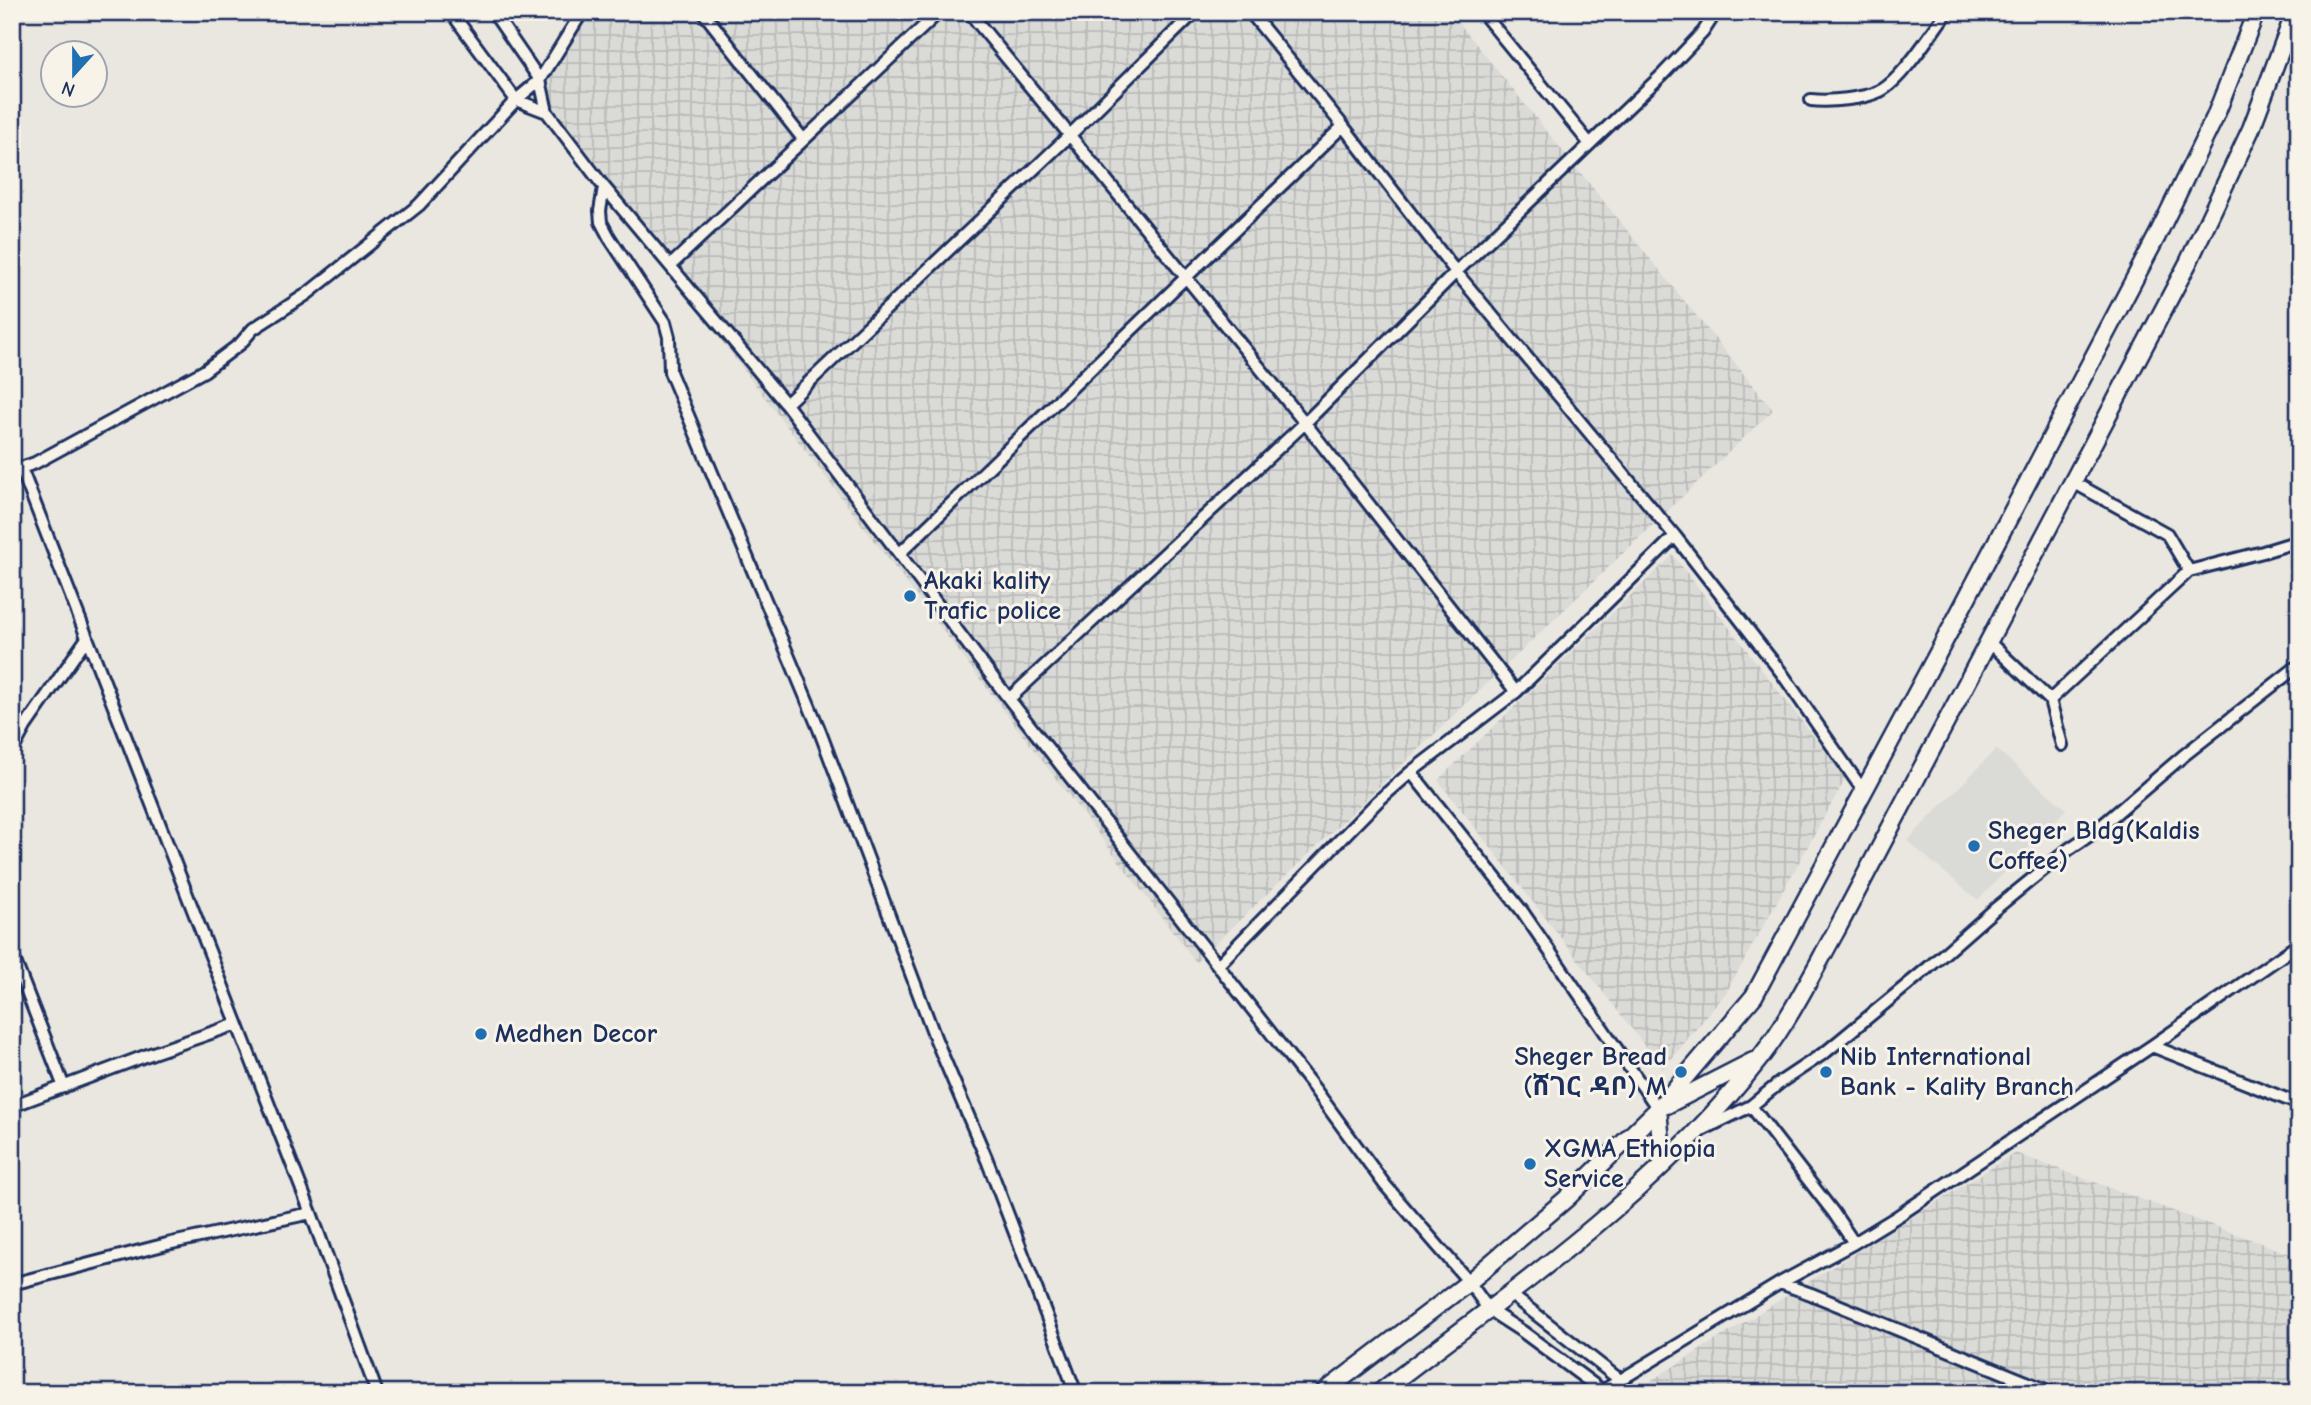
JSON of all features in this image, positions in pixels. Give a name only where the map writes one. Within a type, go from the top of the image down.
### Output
[{"type":"main road","points":[[1323,1393],[1469,1282],[1566,1199],[1658,1109],[1754,996],[2157,236],[2215,117],[2256,12]]},
{"type":"main road","points":[[1386,1391],[1588,1233],[1663,1165],[1720,1107],[1760,1057],[1794,1008],[2199,238],[2250,129],[2295,12]]},
{"type":"main road","points":[[1658,1109],[1760,1057]]},
{"type":"main road","points":[[1658,1109],[1663,1165]]},
{"type":"street","points":[[451,12],[516,100],[547,112]]},
{"type":"street","points":[[493,12],[540,80],[547,112],[604,187],[786,404],[1009,699],[1314,1088],[1385,1185],[1469,1282],[1489,1310],[1523,1332],[1602,1392],[1780,1283],[1854,1243],[2152,1046],[2299,944]]},
{"type":"street","points":[[377,1393],[311,1213],[87,638],[15,470],[35,463],[205,371],[226,356],[253,329],[307,294],[419,205],[516,100],[540,80],[582,12]]},
{"type":"street","points":[[703,12],[803,139]]},
{"type":"street","points":[[671,265],[939,12]]},
{"type":"street","points":[[969,12],[1305,423],[1516,692]]},
{"type":"street","points":[[786,404],[1070,135],[1195,12]]},
{"type":"street","points":[[1250,12],[1456,272],[1675,536],[1781,671],[1864,792]]},
{"type":"street","points":[[1482,12],[1590,144]]},
{"type":"street","points":[[1009,699],[1305,423],[1456,272],[1663,74],[1703,32],[1716,12]]},
{"type":"street","points":[[1811,100],[1835,100],[1881,91],[1896,79],[1947,12]]},
{"type":"street","points":[[900,553],[1343,126]]},
{"type":"street","points":[[604,187],[601,222],[665,322],[669,337],[670,372],[819,729],[936,1040],[987,1160],[1076,1393]]},
{"type":"street","points":[[2073,482],[2167,534],[2189,572]]},
{"type":"street","points":[[1218,965],[1378,801],[1411,772],[1516,692],[1675,536]]},
{"type":"street","points":[[2050,700],[2189,572],[2299,539]]},
{"type":"street","points":[[12,751],[25,727],[87,638]]},
{"type":"street","points":[[1988,641],[2050,700],[2062,745]]},
{"type":"street","points":[[1690,1136],[1751,1106],[1827,1051],[1995,909],[2299,665]]},
{"type":"street","points":[[1411,772],[1522,911],[1658,1109]]},
{"type":"street","points":[[12,954],[64,1087]]},
{"type":"street","points":[[12,1106],[237,1024]]},
{"type":"street","points":[[2152,1046],[2299,1104]]},
{"type":"street","points":[[1751,1106],[1854,1243]]},
{"type":"street","points":[[12,1284],[167,1244],[311,1213]]},
{"type":"street","points":[[1780,1283],[2053,1393]]},
{"type":"street","points":[[1510,1294],[1620,1380]]},
{"type":"shaded area","points":[[592,12],[1450,12],[1773,410],[1196,962],[529,89]]},
{"type":"shaded area","points":[[1673,555],[1846,778],[1726,993],[1663,1069],[1438,780]]},
{"type":"shaded area","points":[[1996,749],[2066,809],[1978,900],[1907,841]]},
{"type":"shaded area","points":[[2015,1153],[2299,1257],[2299,1393],[1631,1393]]},
{"type":"place","name":"Akaki kality Trafic police","points":[[910,596]]},
{"type":"place","name":"Sheger Bldg(Kaldis Coffee)","points":[[1974,846]]},
{"type":"place","name":"Medhen Decor","points":[[481,1034]]},
{"type":"place","name":"Sheger Bread (ሸገር ዳቦ) M","points":[[1681,1072]]},
{"type":"place","name":"Nib International Bank - Kality Branch","points":[[1826,1072]]},
{"type":"place","name":"XGMA Ethiopia Service","points":[[1530,1164]]}]
